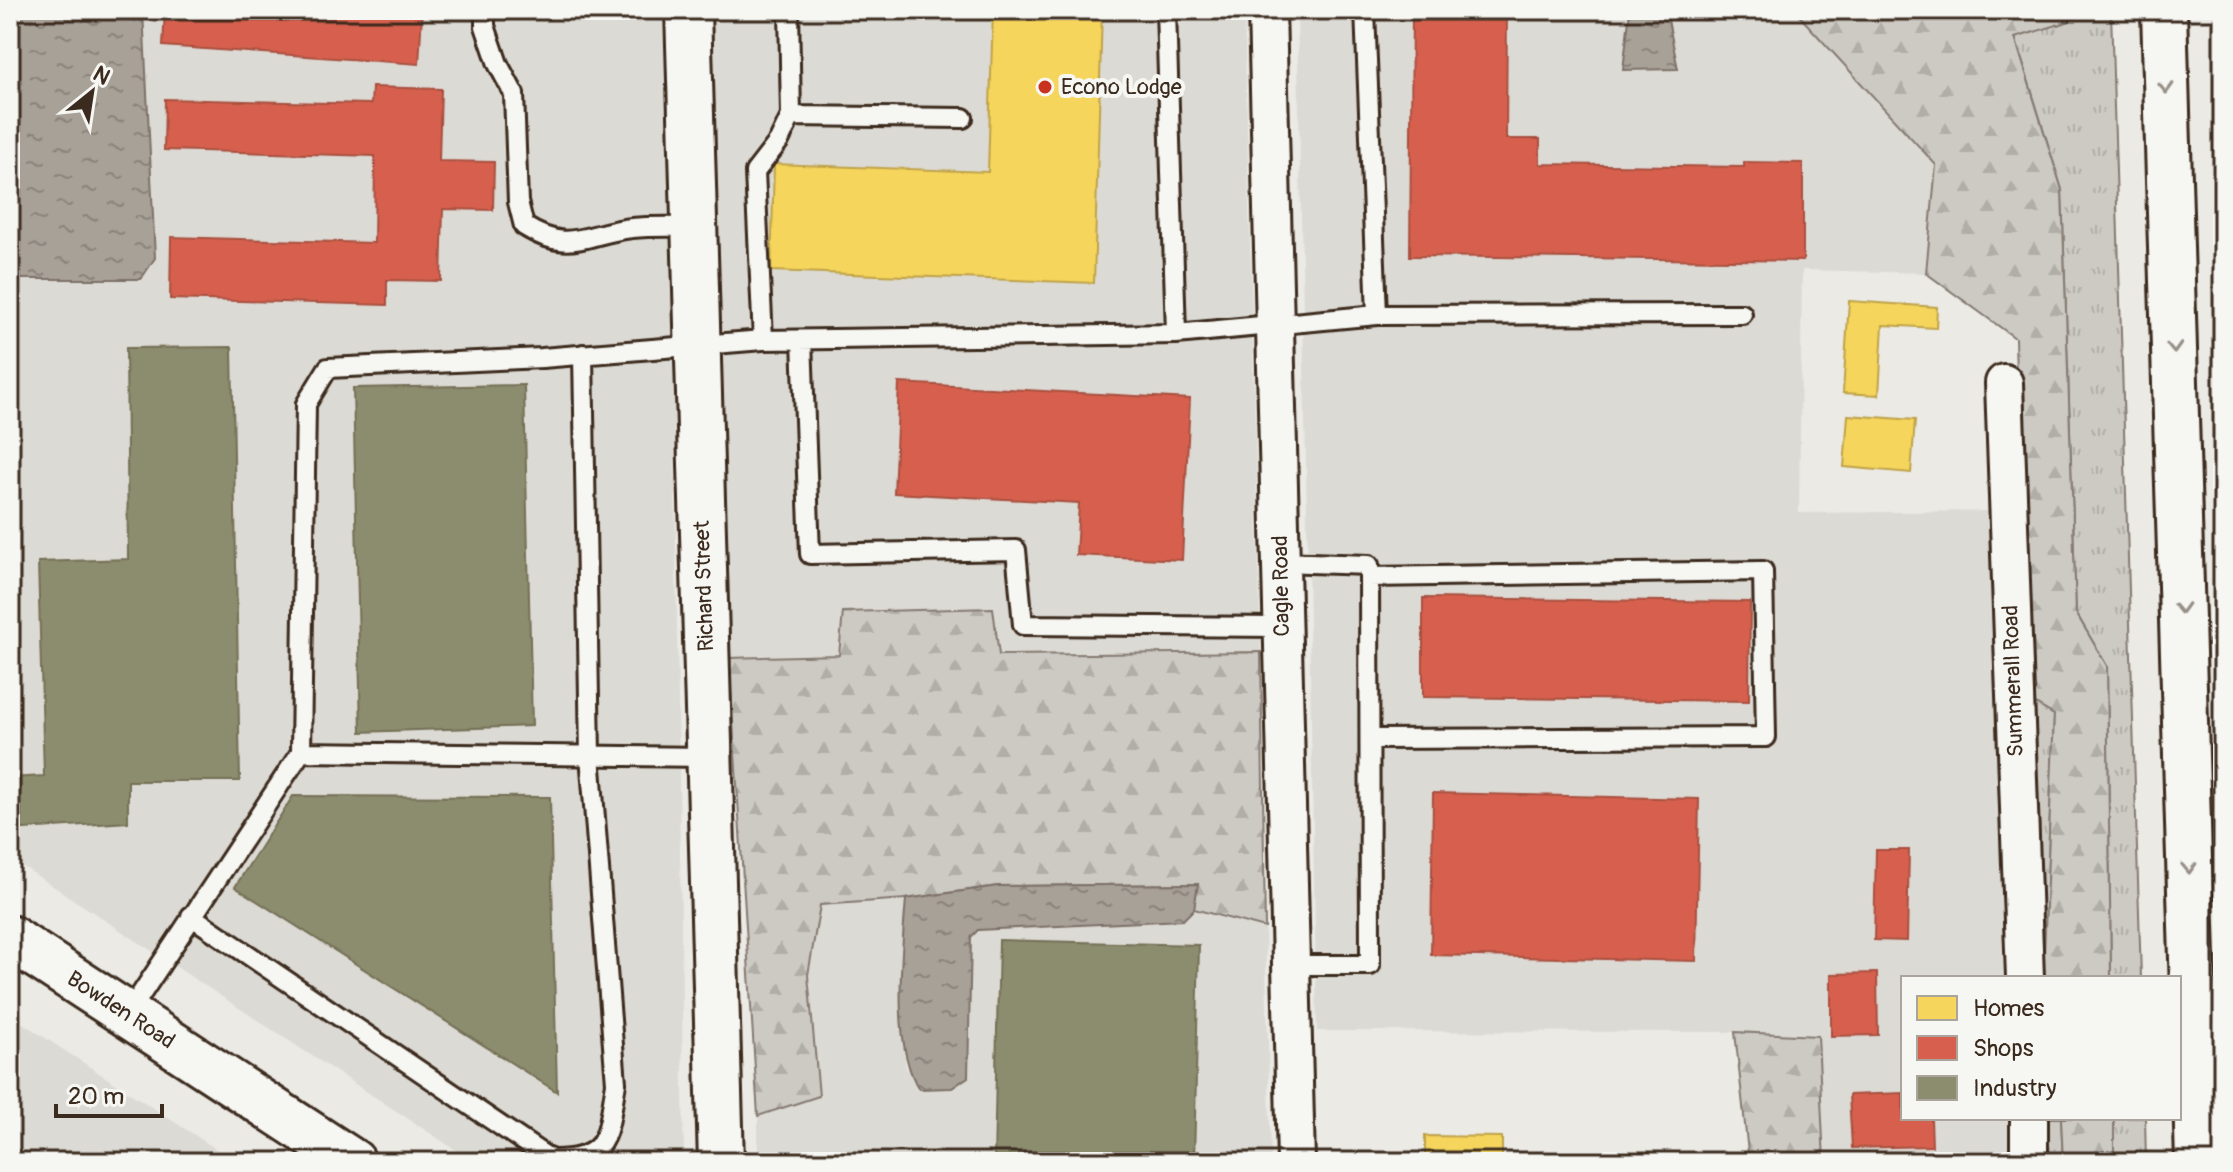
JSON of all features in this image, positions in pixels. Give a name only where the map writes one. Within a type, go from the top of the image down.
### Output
[{"type":"main road","name":"Richard Street","points":[[688,10],[709,757],[725,1161]]},
{"type":"main road","points":[[2164,10],[2198,1162]]},
{"type":"main road","name":"Bowden Road","points":[[10,938],[353,1162]]},
{"type":"street","name":"Cagle Road","points":[[1267,10],[1296,1162]]},
{"type":"street","name":"Summerall Road","points":[[2004,383],[2025,976]]},
{"type":"street","points":[[2029,1120],[2029,1162]]},
{"type":"lane","points":[[485,10],[485,26],[498,64],[514,94],[518,202],[524,226],[547,241],[578,240],[631,228],[695,227]]},
{"type":"lane","points":[[763,340],[755,172],[779,141],[791,116],[789,10]]},
{"type":"lane","points":[[1166,10],[1176,334]]},
{"type":"lane","points":[[1365,10],[1377,315]]},
{"type":"lane","points":[[791,116],[963,118]]},
{"type":"lane","points":[[128,1014],[301,752],[306,404],[328,368],[583,354],[763,340],[1176,334],[1377,315],[1742,314]]},
{"type":"lane","points":[[802,340],[810,554],[1016,550],[1023,625],[1282,627]]},
{"type":"lane","points":[[191,916],[551,1160],[579,1160],[599,1149],[608,1125],[616,1083],[590,755],[583,354]]},
{"type":"lane","points":[[1280,562],[1369,565],[1370,965],[1290,965]]},
{"type":"lane","points":[[1369,577],[1763,571],[1766,737],[1370,739]]},
{"type":"lane","points":[[301,752],[709,757]]},
{"type":"shaded area","points":[[10,10],[663,10],[673,318],[684,1162],[474,1162],[10,858]]},
{"type":"shaded area","points":[[707,10],[1244,10],[1261,652],[998,655],[992,608],[843,613],[840,655],[729,658]]},
{"type":"shaded area","points":[[1297,10],[1794,10],[1936,165],[1926,273],[1802,270],[1799,513],[1991,511],[2003,976],[1901,976],[1901,1120],[2007,1120],[2008,1162],[1824,1162],[1817,1036],[1735,1032],[1317,1031]]},
{"type":"shaded area","points":[[906,899],[900,971],[906,1070],[971,937],[978,930],[1182,920],[1194,909],[1265,928],[1271,1162],[758,1162],[758,1116],[819,1096],[808,974],[820,905]]},
{"type":"shaded area","points":[[10,1015],[236,1162],[10,1162]]},
{"type":"green space","points":[[1794,10],[2069,10],[2070,21],[2015,38],[2062,190],[2076,613],[2107,666],[2111,976],[2043,976],[2054,715],[2024,697],[2015,338],[1926,273],[1936,165]]},
{"type":"green space","points":[[2069,10],[2111,10],[2141,976],[2111,976],[2107,666],[2076,613],[2062,190],[2015,37],[2070,21]]},
{"type":"green space","points":[[993,608],[999,655],[1261,652],[1265,928],[1194,909],[1197,884],[998,886],[906,899],[820,905],[808,975],[819,1096],[758,1116],[729,658],[839,655],[843,612]]},
{"type":"green space","points":[[2024,697],[2054,715],[2043,976]]},
{"type":"green space","points":[[1735,1032],[1818,1036],[1824,1162],[1749,1162]]},
{"type":"green space","points":[[2039,1120],[2061,1120],[2063,1162],[2040,1162]]},
{"type":"green space","points":[[2061,1120],[2114,1120],[2114,1162],[2063,1162]]},
{"type":"green space","points":[[2114,1120],[2145,1120],[2146,1162],[2114,1162]]},
{"type":"water","points":[[10,10],[143,10],[155,258],[141,279],[10,279]]},
{"type":"water","points":[[1630,10],[1666,10],[1678,69],[1623,70]]},
{"type":"water","points":[[1198,884],[1194,909],[1183,920],[978,930],[971,937],[968,1077],[952,1088],[919,1089],[910,1071],[905,1048],[900,997],[906,899],[998,886]]},
{"type":"building: Homes","name":"Econo Lodge","points":[[993,10],[1102,10],[1094,283],[771,271],[774,164],[988,172]]},
{"type":"building: Homes","points":[[1849,301],[1937,307],[1936,328],[1883,325],[1879,395],[1843,393]]},
{"type":"building: Homes","points":[[1848,415],[1915,420],[1911,473],[1844,467]]},
{"type":"building: Homes","points":[[1425,1136],[1502,1137],[1502,1162],[1425,1162]]},
{"type":"building: Shops","points":[[165,10],[422,13],[419,64],[163,46]]},
{"type":"building: Shops","points":[[1412,10],[1507,10],[1506,139],[1540,139],[1540,164],[1744,167],[1744,162],[1803,163],[1803,261],[1410,256]]},
{"type":"building: Shops","points":[[372,87],[441,89],[439,161],[494,162],[493,210],[443,209],[441,281],[387,280],[387,305],[170,299],[171,237],[374,243],[375,156],[164,150],[165,99],[371,104]]},
{"type":"building: Shops","points":[[899,383],[1190,399],[1182,560],[1076,555],[1079,503],[894,493]]},
{"type":"building: Shops","points":[[1423,598],[1750,602],[1749,701],[1423,697]]},
{"type":"building: Shops","points":[[1433,793],[1699,799],[1696,961],[1431,955]]},
{"type":"building: Shops","points":[[1876,850],[1909,850],[1907,941],[1874,940]]},
{"type":"building: Shops","points":[[1877,973],[1878,1035],[1831,1036],[1831,974]]},
{"type":"building: Shops","points":[[1901,1093],[1901,1120],[1931,1120],[1932,1146],[1852,1148],[1849,1095]]},
{"type":"building: Industry","points":[[232,347],[240,781],[128,781],[128,822],[10,830],[10,778],[44,776],[38,562],[128,559],[126,348]]},
{"type":"building: Industry","points":[[524,385],[532,726],[361,732],[353,388]]},
{"type":"building: Industry","points":[[293,796],[550,797],[557,1092],[235,887]]},
{"type":"building: Industry","points":[[999,940],[1199,945],[1194,1162],[994,1162]]},
{"type":"place","name":"Econo Lodge","points":[[1045,87]]}]
